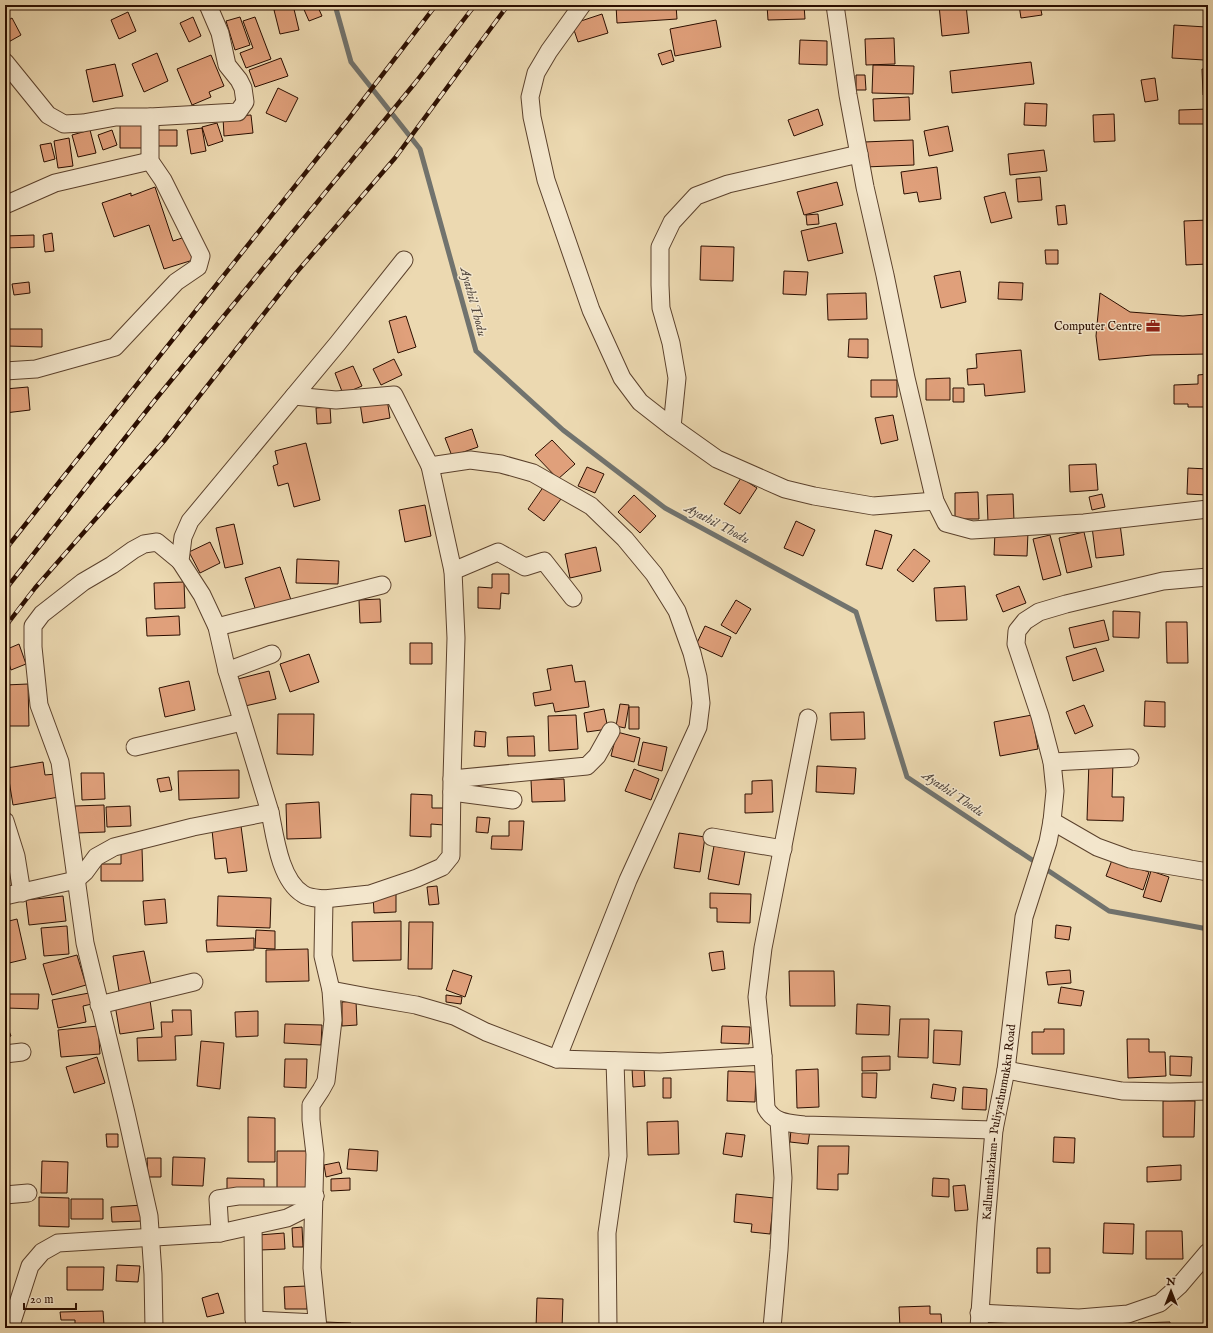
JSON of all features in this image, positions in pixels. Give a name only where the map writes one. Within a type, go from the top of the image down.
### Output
[{"type":"street","points":[[5,62],[48,115],[64,124],[83,123],[116,117],[150,117],[238,112],[245,102],[243,88],[239,80],[227,65],[220,33],[208,5]]},
{"type":"street","points":[[582,5],[549,51],[536,73],[530,98],[535,135],[546,180],[591,310],[606,346],[622,378],[640,402],[717,459],[785,489],[814,496],[846,500],[873,506],[935,501]]},
{"type":"street","points":[[835,5],[848,95],[865,188],[906,378],[935,501],[946,523],[972,530],[1084,523],[1208,509]]},
{"type":"street","points":[[5,372],[36,370],[115,348],[176,282],[198,267],[201,256],[163,180],[150,161],[150,117]]},
{"type":"street","points":[[672,427],[677,378],[671,343],[661,308],[660,285],[660,247],[672,222],[696,196],[728,184],[859,154]]},
{"type":"street","points":[[5,205],[55,183],[150,161]]},
{"type":"street","points":[[180,561],[183,537],[190,520],[294,396],[404,260]]},
{"type":"street","points":[[154,1328],[148,1216],[126,1113],[85,943],[60,762],[39,705],[32,647],[32,626],[42,614],[83,582],[144,544],[157,542],[180,561],[202,596],[217,627],[227,671],[270,812],[278,852],[287,877],[294,888],[304,895],[324,899],[370,894],[417,878],[442,867],[451,856],[456,638],[453,572],[430,466],[394,395],[336,400],[294,396]]},
{"type":"street","points":[[430,466],[470,460],[501,464],[533,473],[591,506],[625,539],[654,574],[677,611],[692,653],[698,677],[701,703],[698,727],[628,880],[557,1058]]},
{"type":"street","points":[[453,572],[498,552],[525,567],[544,561],[573,598]]},
{"type":"street","points":[[1208,577],[1163,581],[1066,604],[1039,612],[1025,621],[1017,631],[1016,644],[1040,716],[1052,762],[1055,791],[1052,821],[1097,847],[1130,859],[1208,872]]},
{"type":"street","points":[[217,627],[382,585]]},
{"type":"street","points":[[227,671],[272,654]]},
{"type":"street","points":[[808,718],[763,948],[757,997],[763,1056],[766,1108],[769,1115],[779,1121],[818,1126],[994,1130]]},
{"type":"street","points":[[135,747],[242,722]]},
{"type":"street","points":[[452,786],[587,766],[598,756],[611,731]]},
{"type":"street","points":[[1052,762],[1130,758]]},
{"type":"street","points":[[452,786],[513,800]]},
{"type":"street","points":[[5,896],[76,880],[85,872],[96,857],[114,847],[193,827],[270,812]]},
{"type":"street","points":[[5,820],[16,856],[22,893]]},
{"type":"street","name":"Kallumthazham- Puliyathumukku Road","points":[[979,1320],[994,1130],[1006,1070],[1024,917],[1048,842],[1052,821]]},
{"type":"street","points":[[712,837],[782,849]]},
{"type":"street","points":[[253,1226],[254,1320],[317,1325],[312,1268],[315,1154],[310,1120],[310,1104],[321,1090],[326,1080],[333,1020],[331,990],[324,956],[324,899]]},
{"type":"street","points":[[99,1005],[194,982]]},
{"type":"street","points":[[331,990],[368,998],[416,1005],[454,1016],[486,1032],[557,1058],[660,1062],[763,1056]]},
{"type":"street","points":[[5,1054],[22,1052]]},
{"type":"street","points":[[608,1328],[607,1233],[618,1156],[615,1060]]},
{"type":"street","points":[[1006,1070],[1122,1091],[1208,1091]]},
{"type":"street","points":[[772,1328],[779,1250],[782,1178],[779,1121]]},
{"type":"street","points":[[5,1194],[28,1193]]},
{"type":"street","points":[[220,1233],[218,1199],[238,1196],[315,1196]]},
{"type":"street","points":[[10,1328],[30,1266],[42,1252],[58,1243],[150,1236],[220,1233],[287,1218],[307,1208],[315,1196]]},
{"type":"street","points":[[979,1320],[1079,1318],[1128,1314],[1160,1303],[1178,1286],[1208,1252]]},
{"type":"building","points":[[293,5],[299,30],[280,34],[274,10]]},
{"type":"building","points":[[302,5],[317,5],[322,16],[309,21]]},
{"type":"building","points":[[616,5],[676,5],[677,19],[617,23]]},
{"type":"building","points":[[767,5],[804,5],[805,19],[768,20]]},
{"type":"building","points":[[939,5],[966,5],[969,33],[942,36]]},
{"type":"building","points":[[1019,5],[1040,5],[1042,15],[1021,18]]},
{"type":"building","points":[[128,12],[136,31],[119,39],[111,20]]},
{"type":"building","points":[[602,14],[608,33],[578,42],[572,24]]},
{"type":"building","points":[[193,17],[201,36],[189,42],[180,23]]},
{"type":"building","points":[[240,17],[250,45],[235,50],[226,21]]},
{"type":"building","points":[[255,17],[271,59],[246,68],[240,53],[253,48],[243,21]]},
{"type":"building","points":[[12,18],[21,35],[5,44],[5,22]]},
{"type":"building","points":[[716,20],[721,47],[675,56],[670,29]]},
{"type":"building","points":[[1174,25],[1206,27],[1204,60],[1172,58]]},
{"type":"building","points":[[894,38],[895,64],[866,65],[865,39]]},
{"type":"building","points":[[800,40],[827,41],[827,65],[799,64]]},
{"type":"building","points":[[671,50],[674,61],[662,65],[658,54]]},
{"type":"building","points":[[157,53],[168,81],[144,92],[132,64]]},
{"type":"building","points":[[211,55],[224,86],[209,92],[211,97],[192,105],[177,69]]},
{"type":"building","points":[[281,58],[288,76],[255,87],[249,70]]},
{"type":"building","points":[[1031,62],[1034,84],[952,93],[950,71]]},
{"type":"building","points":[[115,64],[123,96],[93,102],[86,70]]},
{"type":"building","points":[[873,65],[914,66],[913,94],[872,93]]},
{"type":"building","points":[[1202,69],[1208,69],[1208,95],[1203,95]]},
{"type":"building","points":[[856,75],[865,75],[866,90],[856,90]]},
{"type":"building","points":[[1155,78],[1158,100],[1145,102],[1141,80]]},
{"type":"building","points":[[278,88],[298,98],[286,122],[266,113]]},
{"type":"building","points":[[909,97],[910,120],[874,121],[873,99]]},
{"type":"building","points":[[1025,103],[1047,104],[1046,126],[1024,125]]},
{"type":"building","points":[[818,109],[823,125],[794,136],[788,120]]},
{"type":"building","points":[[1208,109],[1208,124],[1179,124],[1179,110]]},
{"type":"building","points":[[1114,114],[1115,141],[1094,142],[1093,115]]},
{"type":"building","points":[[251,115],[253,133],[224,136],[223,117]]},
{"type":"building","points":[[120,123],[143,123],[143,148],[120,148]]},
{"type":"building","points":[[217,123],[223,141],[208,146],[202,127]]},
{"type":"building","points":[[948,126],[953,151],[929,156],[924,131]]},
{"type":"building","points":[[202,128],[206,151],[191,154],[187,130]]},
{"type":"building","points":[[90,130],[96,153],[78,157],[72,135]]},
{"type":"building","points":[[112,130],[117,145],[103,150],[98,135]]},
{"type":"building","points":[[154,130],[177,130],[177,146],[154,146]]},
{"type":"building","points":[[69,138],[73,166],[58,168],[54,141]]},
{"type":"building","points":[[913,140],[914,165],[865,167],[864,142]]},
{"type":"building","points":[[51,143],[55,159],[44,162],[40,145]]},
{"type":"building","points":[[1044,150],[1047,171],[1010,175],[1008,154]]},
{"type":"building","points":[[937,167],[941,199],[919,202],[917,192],[904,194],[901,172]]},
{"type":"building","points":[[5,173],[10,195],[5,197]]},
{"type":"building","points":[[1040,177],[1042,200],[1018,202],[1016,179]]},
{"type":"building","points":[[837,182],[843,205],[804,215],[797,192]]},
{"type":"building","points":[[155,187],[173,241],[185,237],[193,260],[164,269],[149,225],[114,237],[102,203],[131,193],[131,196]]},
{"type":"building","points":[[1005,192],[1012,218],[991,223],[984,197]]},
{"type":"building","points":[[1065,205],[1067,224],[1058,225],[1056,206]]},
{"type":"building","points":[[818,214],[819,224],[807,225],[806,215]]},
{"type":"building","points":[[1208,220],[1208,264],[1186,265],[1184,221]]},
{"type":"building","points":[[836,223],[843,253],[808,261],[801,231]]},
{"type":"building","points":[[52,233],[54,251],[45,252],[43,235]]},
{"type":"building","points":[[34,235],[34,247],[5,248],[5,236]]},
{"type":"building","points":[[701,246],[734,247],[733,281],[700,280]]},
{"type":"building","points":[[1045,250],[1058,250],[1058,264],[1046,264]]},
{"type":"building","points":[[784,271],[808,272],[806,295],[783,294]]},
{"type":"building","points":[[960,271],[966,302],[941,308],[934,276]]},
{"type":"building","points":[[29,282],[30,293],[14,295],[12,284]]},
{"type":"building","points":[[999,282],[1023,283],[1022,300],[998,299]]},
{"type":"building","points":[[866,293],[867,319],[828,320],[827,294]]},
{"type":"building","name":"Computer Centre","points":[[1100,293],[1130,312],[1183,316],[1208,314],[1208,354],[1152,355],[1099,360],[1096,336]]},
{"type":"building","points":[[406,316],[416,347],[398,353],[389,321]]},
{"type":"building","points":[[7,329],[42,329],[42,347],[7,346]]},
{"type":"building","points":[[849,339],[868,339],[868,358],[848,357]]},
{"type":"building","points":[[1021,350],[1025,392],[985,396],[984,384],[968,385],[967,369],[977,368],[976,354]]},
{"type":"building","points":[[394,359],[402,375],[381,385],[373,369]]},
{"type":"building","points":[[353,366],[362,386],[343,394],[335,373]]},
{"type":"building","points":[[1208,374],[1208,407],[1188,407],[1188,404],[1174,404],[1174,385],[1198,384],[1198,375]]},
{"type":"building","points":[[950,378],[950,400],[926,400],[926,379]]},
{"type":"building","points":[[871,380],[897,380],[897,397],[871,397]]},
{"type":"building","points":[[28,387],[30,410],[5,413],[5,389]]},
{"type":"building","points":[[953,388],[964,388],[964,402],[953,402]]},
{"type":"building","points":[[387,399],[390,418],[363,423],[360,403]]},
{"type":"building","points":[[330,407],[331,423],[317,424],[316,408]]},
{"type":"building","points":[[893,415],[898,440],[881,444],[875,418]]},
{"type":"building","points":[[472,429],[478,447],[452,456],[445,438]]},
{"type":"building","points":[[552,440],[575,464],[558,479],[535,455]]},
{"type":"building","points":[[306,443],[320,500],[294,507],[288,483],[278,486],[273,466],[278,464],[275,451]]},
{"type":"building","points":[[1096,464],[1098,490],[1070,492],[1069,465]]},
{"type":"building","points":[[587,467],[604,474],[595,493],[578,486]]},
{"type":"building","points":[[1188,468],[1208,469],[1208,495],[1187,494]]},
{"type":"building","points":[[741,478],[757,488],[740,514],[724,504]]},
{"type":"building","points":[[544,486],[561,499],[544,521],[528,509]]},
{"type":"building","points":[[978,492],[979,519],[955,519],[955,493]]},
{"type":"building","points":[[1013,494],[1014,521],[988,522],[987,495]]},
{"type":"building","points":[[1102,494],[1105,507],[1092,510],[1089,497]]},
{"type":"building","points":[[634,495],[656,516],[640,533],[618,512]]},
{"type":"building","points":[[425,505],[431,536],[405,542],[399,510]]},
{"type":"building","points":[[796,521],[815,530],[803,556],[784,548]]},
{"type":"building","points":[[234,524],[243,564],[225,568],[216,528]]},
{"type":"building","points":[[1120,524],[1124,555],[1096,558],[1092,527]]},
{"type":"building","points":[[875,530],[892,535],[882,569],[866,565]]},
{"type":"building","points":[[995,532],[1028,532],[1027,556],[994,555]]},
{"type":"building","points":[[1084,532],[1092,567],[1067,573],[1059,538]]},
{"type":"building","points":[[1050,535],[1061,575],[1043,580],[1033,539]]},
{"type":"building","points":[[210,542],[220,563],[200,573],[189,552]]},
{"type":"building","points":[[596,547],[601,571],[570,578],[565,554]]},
{"type":"building","points":[[914,549],[930,561],[913,582],[897,570]]},
{"type":"building","points":[[297,559],[339,561],[338,584],[296,583]]},
{"type":"building","points":[[280,567],[291,600],[256,611],[245,578]]},
{"type":"building","points":[[492,574],[509,574],[509,594],[501,593],[500,609],[478,608],[478,587],[492,588]]},
{"type":"building","points":[[184,582],[185,608],[155,609],[154,583]]},
{"type":"building","points":[[965,586],[967,620],[936,621],[934,588]]},
{"type":"building","points":[[1019,586],[1026,603],[1003,612],[996,595]]},
{"type":"building","points":[[380,599],[381,622],[360,623],[359,600]]},
{"type":"building","points":[[736,600],[751,609],[736,634],[721,625]]},
{"type":"building","points":[[1113,611],[1140,612],[1139,638],[1113,637]]},
{"type":"building","points":[[179,616],[180,635],[147,636],[146,618]]},
{"type":"building","points":[[1104,620],[1109,640],[1074,648],[1069,628]]},
{"type":"building","points":[[1166,622],[1187,622],[1188,663],[1167,663]]},
{"type":"building","points":[[705,626],[731,637],[722,657],[696,645]]},
{"type":"building","points":[[410,643],[432,643],[432,664],[410,664]]},
{"type":"building","points":[[19,644],[26,664],[11,670],[5,650]]},
{"type":"building","points":[[1096,648],[1104,671],[1073,681],[1066,657]]},
{"type":"building","points":[[309,654],[319,682],[290,692],[280,664]]},
{"type":"building","points":[[572,665],[575,682],[585,681],[589,707],[555,712],[553,703],[535,706],[533,693],[551,690],[547,669]]},
{"type":"building","points":[[269,671],[276,699],[245,706],[238,679]]},
{"type":"building","points":[[189,681],[195,710],[165,717],[159,688]]},
{"type":"building","points":[[28,684],[29,726],[5,726],[5,685]]},
{"type":"building","points":[[1145,701],[1165,702],[1165,727],[1144,726]]},
{"type":"building","points":[[620,704],[629,705],[625,728],[616,726]]},
{"type":"building","points":[[1084,705],[1093,726],[1075,734],[1066,712]]},
{"type":"building","points":[[629,707],[639,707],[639,729],[629,729]]},
{"type":"building","points":[[604,709],[608,729],[587,732],[584,713]]},
{"type":"building","points":[[864,712],[865,739],[831,740],[830,713]]},
{"type":"building","points":[[278,714],[314,714],[313,755],[277,754]]},
{"type":"building","points":[[576,715],[578,749],[549,751],[548,716]]},
{"type":"building","points":[[1032,715],[1038,749],[1000,756],[994,722]]},
{"type":"building","points":[[475,731],[486,732],[485,747],[474,746]]},
{"type":"building","points":[[617,732],[640,738],[634,762],[611,756]]},
{"type":"building","points":[[534,736],[535,756],[508,756],[507,737]]},
{"type":"building","points":[[643,742],[667,747],[662,771],[638,765]]},
{"type":"building","points":[[1089,761],[1113,761],[1112,797],[1124,797],[1123,821],[1087,820]]},
{"type":"building","points":[[43,762],[45,775],[56,774],[59,797],[13,805],[7,768]]},
{"type":"building","points":[[817,766],[856,768],[854,794],[816,792]]},
{"type":"building","points":[[634,769],[659,779],[651,800],[625,791]]},
{"type":"building","points":[[239,770],[239,798],[179,800],[178,771]]},
{"type":"building","points":[[81,773],[104,773],[105,799],[82,800]]},
{"type":"building","points":[[169,777],[172,790],[160,792],[157,779]]},
{"type":"building","points":[[564,779],[565,801],[532,802],[531,780]]},
{"type":"building","points":[[772,780],[773,812],[745,813],[745,794],[752,794],[752,781]]},
{"type":"building","points":[[411,794],[432,795],[432,808],[445,808],[444,825],[431,824],[431,837],[410,836]]},
{"type":"building","points":[[319,802],[321,838],[287,839],[286,804]]},
{"type":"building","points":[[104,805],[105,832],[76,833],[75,806]]},
{"type":"building","points":[[130,806],[131,826],[107,827],[106,807]]},
{"type":"building","points":[[477,817],[490,818],[488,833],[476,832]]},
{"type":"building","points":[[509,821],[524,821],[522,850],[491,849],[492,836],[509,836]]},
{"type":"building","points":[[241,826],[247,871],[228,873],[226,858],[215,859],[212,830]]},
{"type":"building","points":[[679,833],[705,837],[700,872],[674,868]]},
{"type":"building","points":[[714,846],[745,851],[739,885],[708,879]]},
{"type":"building","points":[[142,848],[143,881],[101,881],[101,864],[121,864],[121,849]]},
{"type":"building","points":[[1112,860],[1149,872],[1143,890],[1106,876]]},
{"type":"building","points":[[1151,871],[1169,877],[1161,902],[1143,897]]},
{"type":"building","points":[[437,886],[439,904],[429,905],[427,887]]},
{"type":"building","points":[[710,893],[751,894],[750,923],[717,922],[717,908],[710,908]]},
{"type":"building","points":[[396,894],[396,912],[374,913],[373,895]]},
{"type":"building","points":[[63,896],[66,921],[29,925],[26,900]]},
{"type":"building","points":[[218,896],[271,898],[270,928],[217,926]]},
{"type":"building","points":[[165,899],[167,923],[145,925],[143,901]]},
{"type":"building","points":[[17,919],[26,959],[5,964],[5,922]]},
{"type":"building","points":[[401,921],[401,960],[353,961],[352,922]]},
{"type":"building","points":[[409,922],[433,922],[432,969],[408,969]]},
{"type":"building","points":[[1056,925],[1071,927],[1069,940],[1055,938]]},
{"type":"building","points":[[67,926],[69,954],[44,956],[41,928]]},
{"type":"building","points":[[256,930],[275,931],[275,949],[255,948]]},
{"type":"building","points":[[254,938],[254,950],[207,952],[206,940]]},
{"type":"building","points":[[308,949],[309,981],[266,982],[266,950]]},
{"type":"building","points":[[144,951],[151,985],[119,991],[113,956]]},
{"type":"building","points":[[723,951],[725,969],[712,971],[709,953]]},
{"type":"building","points":[[77,955],[86,985],[52,995],[43,964]]},
{"type":"building","points":[[453,970],[472,976],[465,997],[446,990]]},
{"type":"building","points":[[1070,970],[1071,983],[1048,985],[1046,972]]},
{"type":"building","points":[[789,971],[834,971],[835,1006],[790,1006]]},
{"type":"building","points":[[1061,987],[1084,991],[1081,1006],[1058,1003]]},
{"type":"building","points":[[89,993],[92,1004],[83,1006],[86,1022],[58,1028],[52,1000]]},
{"type":"building","points":[[6,994],[39,994],[38,1009],[6,1008]]},
{"type":"building","points":[[446,995],[462,997],[461,1004],[446,1002]]},
{"type":"building","points":[[150,1000],[154,1029],[120,1034],[115,1005]]},
{"type":"building","points":[[356,1001],[357,1025],[342,1026],[342,1002]]},
{"type":"building","points":[[857,1004],[890,1006],[889,1035],[856,1034]]},
{"type":"building","points":[[172,1010],[191,1010],[192,1035],[175,1036],[176,1060],[138,1061],[137,1038],[162,1037],[161,1022],[173,1022]]},
{"type":"building","points":[[258,1011],[258,1036],[236,1037],[235,1012]]},
{"type":"building","points":[[900,1019],[929,1019],[928,1058],[898,1057]]},
{"type":"building","points":[[5,1021],[11,1036],[5,1038]]},
{"type":"building","points":[[285,1024],[322,1025],[321,1045],[284,1043]]},
{"type":"building","points":[[98,1026],[100,1054],[61,1057],[58,1030]]},
{"type":"building","points":[[722,1026],[750,1027],[749,1044],[721,1043]]},
{"type":"building","points":[[1044,1029],[1064,1029],[1064,1054],[1032,1054],[1032,1032],[1044,1032]]},
{"type":"building","points":[[934,1030],[962,1031],[960,1065],[933,1063]]},
{"type":"building","points":[[1127,1039],[1149,1039],[1149,1052],[1165,1052],[1166,1076],[1128,1078]]},
{"type":"building","points":[[201,1041],[224,1043],[220,1089],[197,1086]]},
{"type":"building","points":[[890,1056],[890,1070],[862,1071],[862,1057]]},
{"type":"building","points":[[1170,1056],[1192,1057],[1191,1076],[1170,1075]]},
{"type":"building","points":[[97,1057],[105,1083],[74,1093],[66,1067]]},
{"type":"building","points":[[285,1059],[307,1059],[306,1088],[284,1087]]},
{"type":"building","points":[[644,1067],[645,1086],[633,1087],[632,1068]]},
{"type":"building","points":[[818,1069],[819,1107],[797,1108],[796,1070]]},
{"type":"building","points":[[728,1071],[756,1072],[755,1102],[727,1101]]},
{"type":"building","points":[[862,1073],[877,1073],[876,1098],[862,1097]]},
{"type":"building","points":[[663,1078],[671,1078],[671,1098],[663,1098]]},
{"type":"building","points":[[933,1084],[956,1088],[954,1101],[931,1098]]},
{"type":"building","points":[[963,1087],[987,1089],[986,1110],[962,1109]]},
{"type":"building","points":[[1163,1101],[1195,1101],[1194,1137],[1163,1137]]},
{"type":"building","points":[[248,1117],[275,1118],[275,1162],[248,1162]]},
{"type":"building","points":[[678,1121],[679,1154],[648,1155],[647,1122]]},
{"type":"building","points":[[791,1129],[810,1130],[808,1144],[790,1142]]},
{"type":"building","points":[[726,1133],[745,1135],[742,1157],[723,1154]]},
{"type":"building","points":[[106,1134],[118,1134],[118,1147],[107,1147]]},
{"type":"building","points":[[1206,1136],[1208,1136],[1208,1155],[1206,1155]]},
{"type":"building","points":[[1054,1137],[1075,1138],[1074,1163],[1053,1162]]},
{"type":"building","points":[[818,1146],[849,1146],[848,1174],[838,1174],[838,1190],[817,1189]]},
{"type":"building","points":[[349,1149],[378,1151],[377,1171],[347,1169]]},
{"type":"building","points":[[277,1151],[309,1151],[310,1191],[277,1191]]},
{"type":"building","points":[[173,1157],[205,1158],[203,1186],[172,1185]]},
{"type":"building","points":[[147,1158],[161,1158],[161,1177],[148,1177]]},
{"type":"building","points":[[42,1161],[68,1162],[67,1193],[41,1193]]},
{"type":"building","points":[[339,1162],[342,1173],[326,1177],[324,1165]]},
{"type":"building","points":[[1181,1165],[1181,1180],[1147,1182],[1147,1167]]},
{"type":"building","points":[[227,1178],[264,1179],[264,1189],[227,1189]]},
{"type":"building","points":[[350,1178],[350,1190],[331,1191],[331,1179]]},
{"type":"building","points":[[933,1178],[949,1179],[949,1197],[932,1196]]},
{"type":"building","points":[[965,1185],[968,1210],[955,1211],[953,1186]]},
{"type":"building","points":[[736,1194],[774,1198],[770,1234],[751,1232],[752,1224],[734,1222]]},
{"type":"building","points":[[39,1197],[69,1198],[69,1227],[39,1226]]},
{"type":"building","points":[[71,1199],[103,1199],[103,1219],[71,1219]]},
{"type":"building","points":[[143,1205],[144,1221],[112,1222],[111,1207]]},
{"type":"building","points":[[1104,1223],[1134,1224],[1133,1254],[1103,1253]]},
{"type":"building","points":[[302,1227],[303,1247],[293,1247],[292,1228]]},
{"type":"building","points":[[1146,1231],[1182,1231],[1183,1259],[1146,1259]]},
{"type":"building","points":[[284,1233],[285,1249],[260,1250],[259,1235]]},
{"type":"building","points":[[1037,1248],[1050,1248],[1050,1273],[1037,1273]]},
{"type":"building","points":[[117,1265],[140,1266],[138,1282],[116,1281]]},
{"type":"building","points":[[67,1267],[104,1267],[103,1290],[67,1290]]},
{"type":"building","points":[[307,1286],[307,1309],[285,1309],[284,1287]]},
{"type":"building","points":[[218,1293],[224,1313],[207,1317],[202,1298]]},
{"type":"building","points":[[537,1298],[563,1299],[562,1328],[536,1328]]},
{"type":"building","points":[[930,1306],[930,1314],[941,1314],[942,1328],[900,1328],[899,1307]]},
{"type":"building","points":[[103,1311],[104,1325],[75,1326],[75,1320],[61,1320],[60,1312]]},
{"type":"building","points":[[324,1322],[351,1323],[351,1328],[324,1328]]},
{"type":"building","points":[[1170,1322],[1170,1328],[1138,1328],[1138,1323]]},
{"type":"building","points":[[635,1326],[658,1326],[658,1328],[634,1328]]},
{"type":"waterway","name":"Ayathil Thodu","points":[[335,5],[351,62],[420,149],[476,351],[563,430],[665,508],[856,612],[907,777],[1109,911],[1208,929]]},
{"type":"railway","points":[[5,550],[350,117],[436,5]]},
{"type":"railway","points":[[5,590],[155,400],[415,83],[475,5]]},
{"type":"railway","points":[[5,627],[35,588],[164,441],[296,273],[395,158],[508,5]]},
{"type":"place","name":"Computer Centre","points":[[1153,326]]}]
